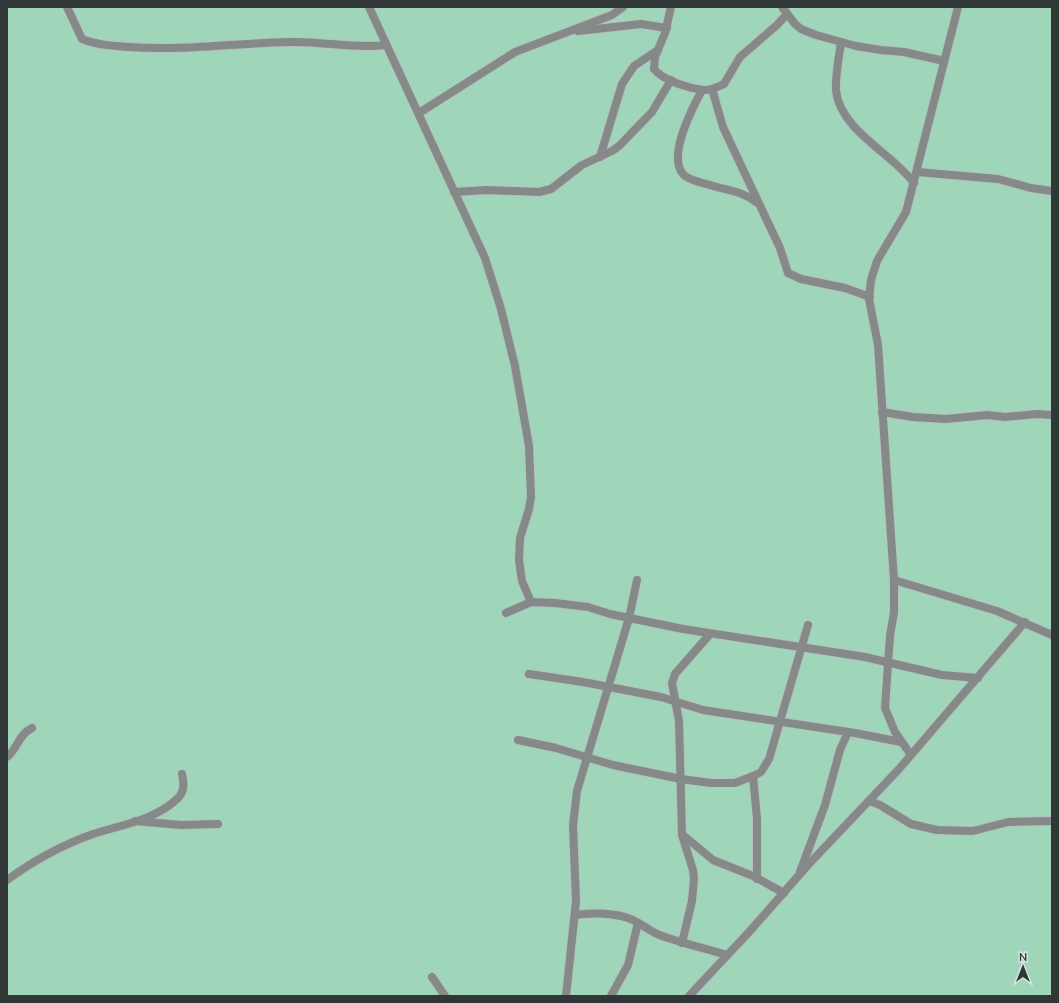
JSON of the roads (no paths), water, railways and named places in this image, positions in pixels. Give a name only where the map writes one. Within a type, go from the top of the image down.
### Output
[{"type":"street","points":[[67,7],[82,39],[97,44],[144,48],[180,48],[292,42],[359,47],[386,45]]},
{"type":"street","points":[[369,7],[485,258],[493,280],[509,341],[530,446],[532,483],[529,509],[520,538],[519,560],[522,581],[530,602]]},
{"type":"street","points":[[419,113],[515,52],[612,15],[623,7]]},
{"type":"street","points":[[671,7],[667,28],[654,62],[654,69],[661,76],[702,90],[724,84],[740,57],[777,25],[787,14]]},
{"type":"street","points":[[782,7],[801,29],[841,42],[881,50],[904,52],[944,61]]},
{"type":"street","points":[[911,755],[895,732],[885,708],[888,662],[894,612],[894,580],[878,346],[870,297],[873,270],[884,248],[906,212],[958,7]]},
{"type":"street","points":[[566,33],[636,24],[652,24],[667,28]]},
{"type":"street","points":[[841,42],[836,90],[842,109],[860,133],[896,162],[914,183]]},
{"type":"street","points":[[600,157],[622,84],[634,66],[658,50]]},
{"type":"street","points":[[454,192],[487,190],[545,191],[551,189],[582,165],[619,146],[652,112],[671,80]]},
{"type":"street","points":[[712,88],[723,127],[757,202],[780,248],[787,271],[791,276],[845,288],[870,297]]},
{"type":"street","points":[[702,90],[686,124],[680,141],[678,154],[681,170],[684,175],[690,178],[721,188],[740,192],[757,202]]},
{"type":"street","points":[[917,172],[998,179],[1031,188],[1052,191]]},
{"type":"street","points":[[882,412],[946,420],[987,414],[1005,417],[1037,414],[1052,415]]},
{"type":"street","points":[[566,996],[575,915],[575,864],[572,825],[578,791],[587,757],[629,618],[637,580]]},
{"type":"street","points":[[894,580],[997,610],[1052,635]]},
{"type":"street","points":[[506,613],[530,602],[588,607],[629,618],[710,634],[888,662],[942,675],[978,678]]},
{"type":"street","points":[[689,996],[911,755],[1025,622]]},
{"type":"street","points":[[518,740],[613,765],[681,779],[734,783],[753,776],[761,772],[769,759],[808,625]]},
{"type":"street","points":[[682,943],[692,901],[694,879],[693,870],[682,835],[680,721],[674,701],[672,683],[675,674],[710,634]]},
{"type":"street","points":[[529,674],[608,687],[674,701],[703,710],[780,721],[901,742]]},
{"type":"street","points":[[7,756],[15,748],[22,735],[32,728]]},
{"type":"street","points":[[800,875],[825,804],[840,750],[848,732]]},
{"type":"street","points":[[7,880],[27,866],[77,840],[135,821],[165,808],[177,799],[183,788],[182,774]]},
{"type":"street","points":[[753,776],[757,826],[758,878]]},
{"type":"street","points":[[869,801],[880,805],[911,824],[937,830],[973,830],[1008,822],[1052,821]]},
{"type":"street","points":[[135,821],[191,826],[218,824]]},
{"type":"street","points":[[682,835],[713,860],[758,878],[784,893]]},
{"type":"street","points":[[575,915],[602,914],[620,916],[638,923],[656,933],[682,943],[728,955]]},
{"type":"street","points":[[611,996],[628,965],[638,923]]},
{"type":"street","points":[[432,977],[445,996]]}]
